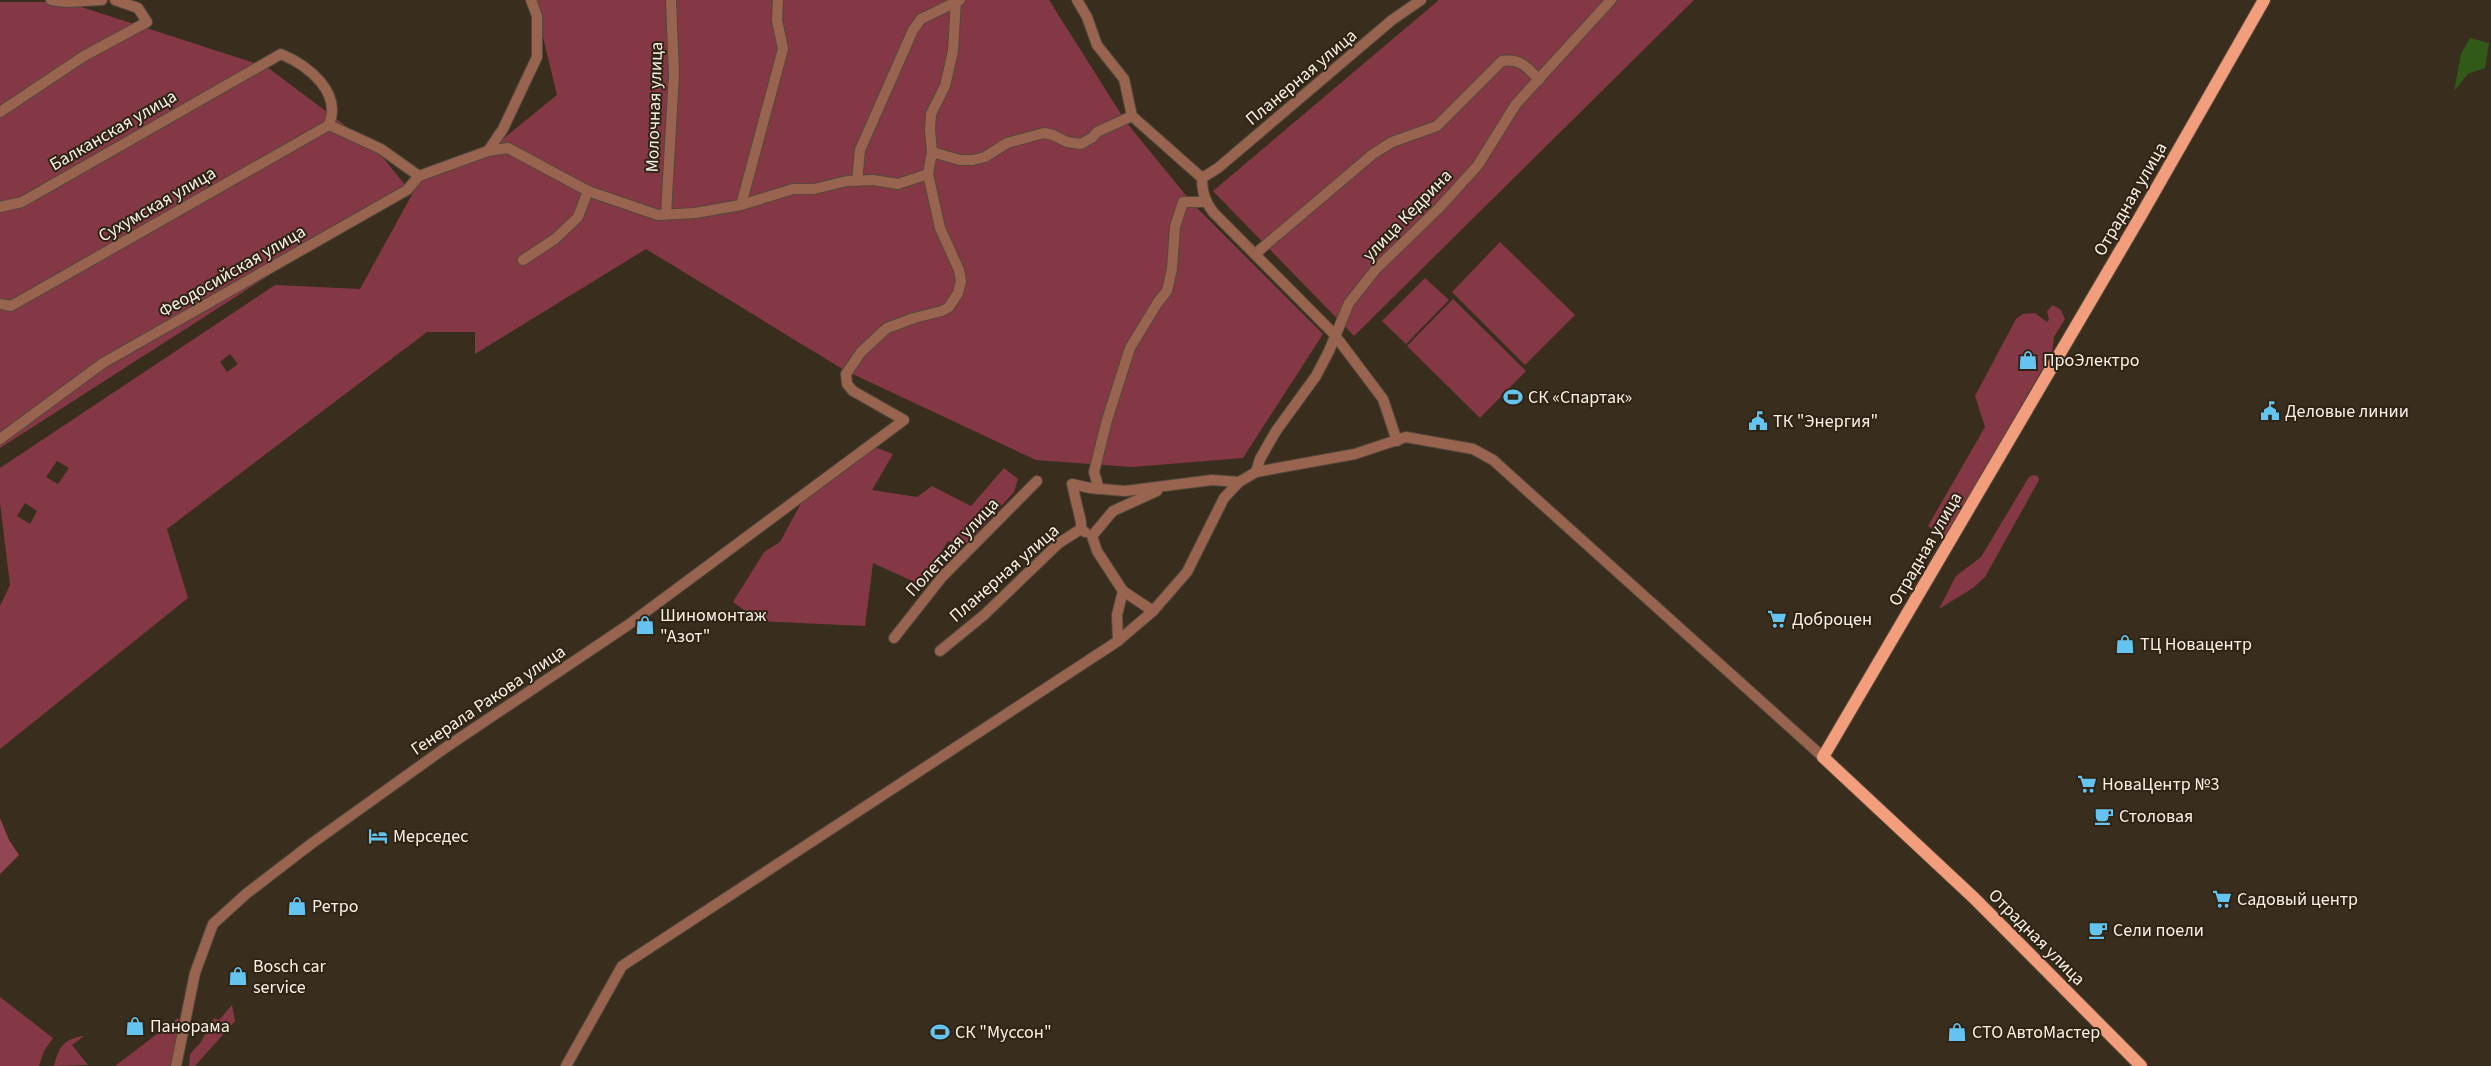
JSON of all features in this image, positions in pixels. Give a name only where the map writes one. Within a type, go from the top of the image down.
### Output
[{"type":"main road","name":"Отрадная улица","points":[[2140,1066],[1974,898],[1823,757],[2140,217],[2264,0]]},
{"type":"street","points":[[52,0],[66,2],[102,0]]},
{"type":"street","points":[[0,112],[84,56],[147,22],[138,8],[115,0]]},
{"type":"street","points":[[488,151],[502,130],[536,57],[537,16],[531,0]]},
{"type":"street","name":"Молочная улица","points":[[666,214],[674,74],[671,0]]},
{"type":"street","points":[[741,205],[783,49],[777,20],[778,0]]},
{"type":"street","points":[[1077,0],[1087,17],[1097,45],[1124,79],[1132,116],[1202,178],[1202,191],[1206,202],[1213,212],[1334,334],[1384,399],[1396,441]]},
{"type":"street","name":"Планерная улица","points":[[1202,178],[1226,162],[1392,20],[1421,0]]},
{"type":"street","name":"улица Кедрина","points":[[1256,472],[1260,459],[1276,431],[1316,376],[1330,350],[1334,334],[1349,303],[1376,269],[1440,207],[1478,165],[1516,104],[1611,0]]},
{"type":"street","points":[[488,151],[508,148],[588,191],[658,215],[695,213],[741,205],[793,189],[814,189],[858,180],[898,184],[928,174],[932,152],[931,114],[945,86],[953,51],[958,1]]},
{"type":"street","points":[[858,180],[860,150],[913,30],[921,19],[958,1]]},
{"type":"street","name":"Балканская улица","points":[[0,207],[22,202],[281,54],[295,60],[320,82],[331,98],[332,116],[329,125]]},
{"type":"street","points":[[1255,254],[1373,154],[1392,142],[1437,126],[1502,62],[1515,60],[1522,63],[1539,80]]},
{"type":"street","points":[[932,152],[960,160],[973,160],[985,157],[1007,143],[1044,133],[1053,134],[1067,142],[1081,144],[1093,137],[1096,132],[1132,116]]},
{"type":"street","points":[[329,125],[381,148],[418,176]]},
{"type":"street","name":"Сухумская улица","points":[[0,304],[11,306],[329,125]]},
{"type":"street","name":"Феодосийская улица","points":[[0,439],[103,363],[407,190],[418,176],[488,151]]},
{"type":"street","name":"Генерала Ракова улица","points":[[176,1066],[195,973],[213,924],[246,894],[311,844],[438,753],[628,625],[904,420],[853,391],[847,384],[846,374],[861,352],[887,328],[914,318],[942,312],[949,307],[958,293],[961,282],[960,270],[940,228],[928,174]]},
{"type":"street","points":[[522,260],[554,239],[578,216],[588,191]]},
{"type":"street","points":[[1099,489],[1094,472],[1107,420],[1130,348],[1158,302],[1167,291],[1172,270],[1175,227],[1183,202],[1206,202]]},
{"type":"street","points":[[566,1066],[622,966],[1118,641],[1153,611],[1186,572],[1224,498],[1239,482],[1256,472],[1355,454],[1406,437],[1473,449],[1493,460],[1823,757]]},
{"type":"street","points":[[1081,530],[1081,522],[1072,484],[1125,491],[1212,480],[1239,482]]},
{"type":"street","name":"Полетная улица","points":[[894,638],[942,577],[1037,481]]},
{"type":"street","points":[[1153,611],[1123,591],[1097,551],[1092,536],[1113,511],[1167,487]]},
{"type":"street","name":"Планерная улица","points":[[940,651],[984,615],[1059,543],[1081,530],[1092,536]]},
{"type":"street","points":[[1118,641],[1117,615],[1123,591]]},
{"type":"shaded area","points":[[534,0],[1049,0],[1126,122],[1193,204],[1323,334],[1243,458],[1132,467],[1036,460],[844,370],[646,249],[475,354],[475,332],[427,332],[167,529],[188,598],[0,749],[0,606],[10,585],[0,503],[0,468],[275,285],[360,289],[420,180],[488,151],[557,95]],"holes":[[[230,354],[238,364],[227,372],[220,362]],[[57,461],[69,468],[58,484],[46,477]],[[25,503],[37,511],[30,524],[17,516]]]},
{"type":"shaded area","points":[[1439,0],[1694,0],[1354,336],[1213,191]]},
{"type":"shaded area","points":[[0,2],[66,2],[267,67],[375,148],[407,187],[0,448]]},
{"type":"shaded area","points":[[2470,38],[2489,43],[2485,68],[2468,74],[2454,91],[2461,54]]},
{"type":"shaded area","points":[[1500,242],[1575,315],[1525,365],[1452,292]]},
{"type":"shaded area","points":[[1425,278],[1449,300],[1406,344],[1382,321]]},
{"type":"shaded area","points":[[1453,299],[1526,371],[1480,418],[1407,346]]},
{"type":"shaded area","points":[[2053,305],[2061,310],[2065,319],[2054,337],[2052,352],[1946,537],[1928,526],[1985,427],[1975,396],[2016,319],[2023,314],[2035,313],[2047,322],[2049,320],[2047,311]]},
{"type":"shaded area","points":[[872,446],[893,454],[872,490],[917,497],[932,486],[971,506],[1004,468],[1018,479],[1014,492],[965,545],[948,541],[921,585],[873,563],[865,626],[759,621],[733,602],[764,552],[780,542],[805,496]]},
{"type":"shaded area","points":[[2033,475],[2038,476],[2039,480],[1985,577],[1973,588],[1939,609],[1956,576],[1981,557],[2029,477]]},
{"type":"shaded area","points":[[0,818],[9,840],[19,855],[0,874]]},
{"type":"shaded area","points":[[0,997],[53,1038],[44,1051],[39,1066],[0,1066]]},
{"type":"shaded area","points":[[232,1005],[235,1021],[195,1066],[189,1066],[190,1054],[201,1042],[214,1018],[219,1020]]},
{"type":"shaded area","points":[[178,1018],[180,1022],[171,1066],[115,1066]]},
{"type":"shaded area","points":[[84,1036],[72,1045],[88,1065],[54,1066],[63,1045],[72,1039]]},
{"type":"place","name":"ПроЭлектро","points":[[2028,360]]},
{"type":"place","name":"СК «Спартак»","points":[[1513,397]]},
{"type":"place","name":"Деловые линии","points":[[2270,411]]},
{"type":"place","name":"ТК \"Энергия\"","points":[[1758,421]]},
{"type":"place","name":"Доброцен","points":[[1777,619]]},
{"type":"place","name":"Шиномонтаж \"Азот\"","points":[[645,625]]},
{"type":"place","name":"ТЦ Новацентр","points":[[2125,644]]},
{"type":"place","name":"НоваЦентр №3","points":[[2087,784]]},
{"type":"place","name":"Столовая","points":[[2104,816]]},
{"type":"place","name":"Мерседес","points":[[378,836]]},
{"type":"place","name":"Садовый центр","points":[[2222,899]]},
{"type":"place","name":"Ретро","points":[[297,906]]},
{"type":"place","name":"Сели поели","points":[[2098,930]]},
{"type":"place","name":"Bosch car service","points":[[238,976]]},
{"type":"place","name":"Панорама","points":[[135,1026]]},
{"type":"place","name":"СК \"Муссон\"","points":[[940,1032]]},
{"type":"place","name":"СТО АвтоМастер","points":[[1957,1032]]}]
